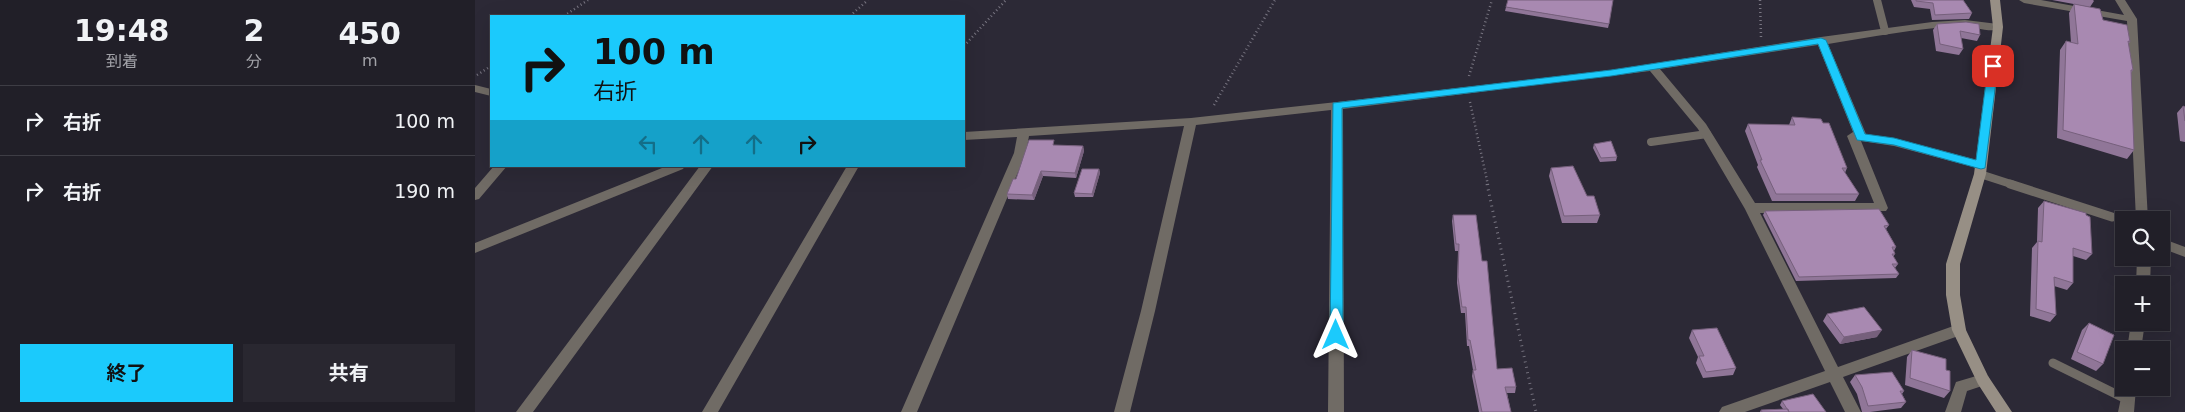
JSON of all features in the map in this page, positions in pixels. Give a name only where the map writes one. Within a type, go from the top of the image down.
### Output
[{"type":"main road","points":[[1995,0],[1998,27],[1981,170],[1953,264],[1953,295],[1959,330],[1983,380],[2004,412]]},
{"type":"street","points":[[2024,0],[2132,19]]},
{"type":"street","points":[[2120,0],[2132,19],[2142,211]]},
{"type":"street","points":[[965,136],[1211,120],[1611,73],[1821,40],[1940,24],[1965,23],[1998,27]]},
{"type":"street","points":[[1821,40],[1861,137]]},
{"type":"street","points":[[1652,66],[1707,134],[1751,208],[1853,412]]},
{"type":"street","points":[[1336,412],[1337,106]]},
{"type":"street","points":[[1122,412],[1148,311],[1191,122]]},
{"type":"street","points":[[909,412],[1020,153],[1024,132]]},
{"type":"street","points":[[1751,208],[1882,208],[1853,136],[1894,142],[1981,170]]},
{"type":"street","points":[[475,196],[500,167]]},
{"type":"street","points":[[475,248],[677,167]]},
{"type":"street","points":[[525,412],[706,167]]},
{"type":"street","points":[[709,412],[852,167]]},
{"type":"street","points":[[2170,246],[2185,252]]},
{"type":"street","points":[[1727,412],[1959,330]]},
{"type":"street","points":[[1953,412],[1961,386],[1983,380]]},
{"type":"lane","points":[[1877,0],[1885,32]]},
{"type":"lane","points":[[1651,142],[1707,134]]},
{"type":"lane","points":[[1981,170],[2112,217]]},
{"type":"lane","points":[[2053,363],[2128,400]]},
{"type":"path","points":[[566,15],[588,0]]},
{"type":"path","points":[[851,15],[868,0]]},
{"type":"path","points":[[965,45],[1006,0]]},
{"type":"path","points":[[1211,120],[1212,110],[1275,0]]},
{"type":"path","points":[[1492,0],[1468,79],[1467,89],[1536,412]]},
{"type":"path","points":[[1760,0],[1761,35],[1768,48]]},
{"type":"path","points":[[475,77],[490,67]]},
{"type":"building","points":[[1508,0],[1613,0],[1609,24],[1506,7]]},
{"type":"building","points":[[1916,0],[1963,0],[1972,13],[1935,15],[1933,3]]},
{"type":"building","points":[[2074,4],[2100,9],[2103,20],[2127,25],[2133,70],[2131,70],[2134,150],[2063,130],[2066,41],[2078,44]]},
{"type":"building","points":[[1966,22],[1979,24],[1980,35],[1960,31],[1963,49],[1940,44],[1937,24]]},
{"type":"building","points":[[1792,117],[1821,119],[1823,123],[1829,123],[1847,168],[1842,168],[1859,194],[1776,194],[1760,160],[1762,160],[1748,124],[1795,125]]},
{"type":"building","points":[[1029,140],[1054,140],[1053,145],[1083,146],[1075,173],[1041,171],[1032,195],[1007,194],[1013,179],[1016,179]]},
{"type":"building","points":[[1611,141],[1617,157],[1601,158],[1594,144]]},
{"type":"building","points":[[1573,166],[1587,196],[1594,196],[1600,215],[1564,216],[1551,168]]},
{"type":"building","points":[[1082,169],[1099,169],[1092,194],[1074,193]]},
{"type":"building","points":[[2044,201],[2086,213],[2090,217],[2092,254],[2073,248],[2073,283],[2054,277],[2056,315],[2036,309],[2038,241],[2042,242]]},
{"type":"building","points":[[1879,209],[1889,225],[1884,226],[1896,247],[1892,247],[1895,254],[1892,254],[1898,264],[1892,264],[1899,274],[1799,277],[1765,211]]},
{"type":"building","points":[[1453,215],[1476,215],[1482,261],[1487,261],[1497,369],[1512,368],[1516,387],[1505,387],[1511,412],[1482,412],[1473,370],[1476,370],[1470,340],[1468,340],[1466,307],[1462,307],[1458,277],[1459,244],[1456,244]]},
{"type":"building","points":[[1864,307],[1882,330],[1844,337],[1827,314]]},
{"type":"building","points":[[2089,323],[2114,335],[2103,364],[2077,352]]},
{"type":"building","points":[[1717,328],[1736,368],[1706,372],[1699,356],[1704,356],[1692,330]]},
{"type":"building","points":[[1912,350],[1946,359],[1946,370],[1950,371],[1950,391],[1910,378]]},
{"type":"building","points":[[1892,372],[1904,391],[1900,391],[1906,402],[1868,406],[1862,387],[1855,375]]},
{"type":"building","points":[[1813,394],[1826,412],[1789,412],[1782,401]]},
{"type":"building","points":[[1788,409],[1789,412],[1762,412],[1761,410]]},
{"type":"route","points":[[1336,335],[1337,106],[1611,73],[1821,40],[1861,137],[1894,142],[1981,165],[1993,66]]}]
